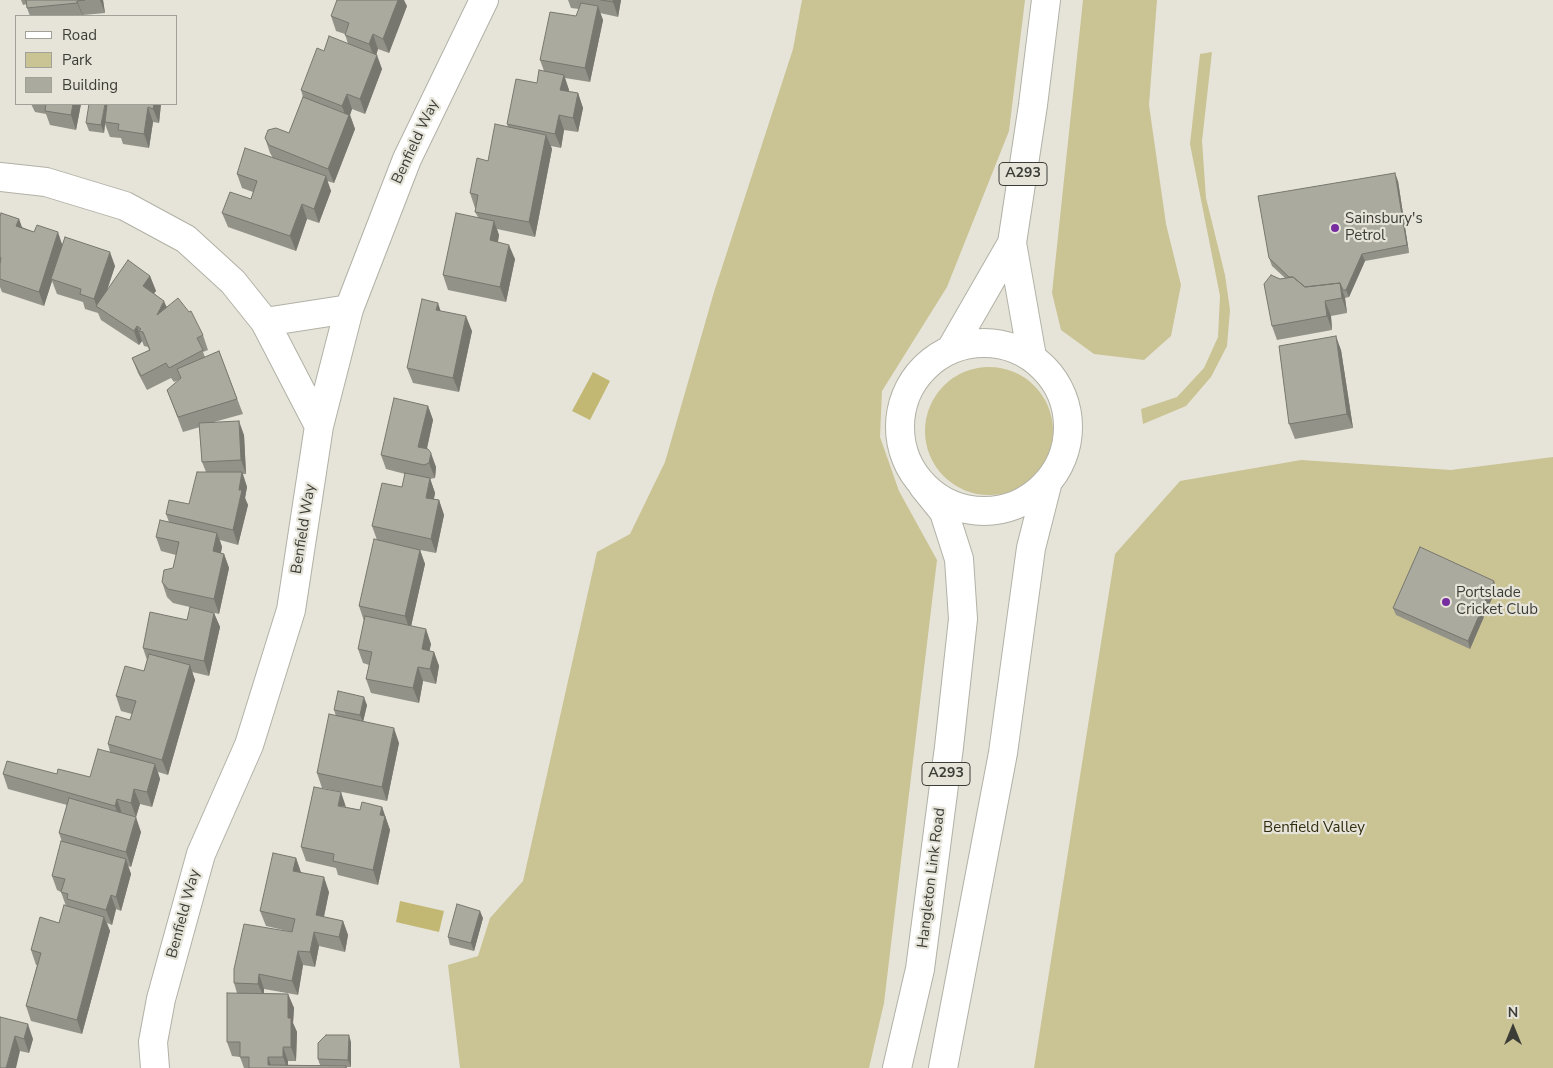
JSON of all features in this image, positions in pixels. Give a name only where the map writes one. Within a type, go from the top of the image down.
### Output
[{"type":"main road","name":"Benfield Way","points":[[155,1068],[153,1042],[161,999],[201,854],[249,745],[291,610],[319,426],[349,309],[406,159],[484,0]]},
{"type":"main road","name":"A293","points":[[1032,357],[1012,243],[1034,105],[1046,0]]},
{"type":"main road","points":[[0,176],[46,182],[125,206],[186,238],[233,282],[265,322],[319,426]]},
{"type":"main road","name":"A293","points":[[951,348],[1012,243]]},
{"type":"main road","points":[[265,322],[349,309]]},
{"type":"main road","points":[[943,1068],[1003,753],[1031,548],[1046,485],[1063,458],[1069,428],[1065,401],[1054,379],[1032,357],[1004,343],[980,342],[951,348],[926,364],[909,387],[900,415],[901,443],[911,469],[923,486],[945,502],[973,511],[995,511],[1023,502],[1046,485]]},
{"type":"main road","name":"Hangleton Link Road","points":[[898,1068],[920,969],[963,619],[959,559],[944,512],[923,486]]},
{"type":"green space","points":[[802,0],[1025,0],[1009,131],[947,287],[882,391],[880,437],[899,491],[937,560],[884,1003],[869,1068],[460,1068],[448,965],[478,956],[490,918],[523,881],[597,552],[630,534],[665,462],[714,292],[793,49]]},
{"type":"green space","points":[[1083,0],[1157,0],[1149,105],[1166,224],[1181,285],[1171,336],[1144,360],[1094,354],[1061,330],[1052,293]]},
{"type":"green space","points":[[1212,52],[1202,141],[1206,198],[1225,275],[1230,310],[1227,346],[1211,377],[1186,406],[1143,424],[1141,409],[1177,397],[1204,368],[1218,337],[1220,296],[1190,144],[1200,54]]},
{"type":"green space","points":[[989,367],[1002,368],[1014,372],[1025,377],[1035,385],[1043,395],[1048,406],[1052,418],[1052,444],[1048,456],[1043,467],[1035,477],[1025,485],[1014,490],[1002,494],[989,495],[976,494],[964,490],[953,485],[943,477],[935,467],[930,456],[926,444],[925,431],[926,418],[930,406],[935,395],[943,385],[953,377],[964,372],[976,368]]},
{"type":"green space","name":"Benfield Valley","points":[[1553,457],[1553,1068],[1034,1068],[1115,554],[1180,481],[1301,460],[1451,470]]},
{"type":"shaded area","points":[[593,372],[610,381],[590,420],[572,411]]},
{"type":"shaded area","points":[[400,901],[444,911],[439,932],[396,922]]},
{"type":"building","points":[[26,0],[85,0],[77,1],[77,3],[27,8]]},
{"type":"building","points":[[337,0],[398,0],[383,39],[373,34],[369,44],[345,35],[349,23],[331,16]]},
{"type":"building","points":[[581,3],[598,6],[585,68],[540,60],[550,12],[576,16]]},
{"type":"building","points":[[329,36],[377,55],[360,99],[347,94],[342,106],[301,90],[317,48],[324,51]]},
{"type":"building","points":[[539,70],[564,75],[560,90],[578,93],[573,118],[559,115],[555,134],[507,124],[516,79],[537,83]]},
{"type":"building","points":[[303,97],[349,115],[328,169],[269,145],[265,138],[268,130],[276,128],[289,133]]},
{"type":"building","points":[[46,105],[73,105],[71,115],[45,111]]},
{"type":"building","points":[[89,105],[105,105],[101,125],[86,123]]},
{"type":"building","points":[[107,105],[154,105],[153,109],[148,107],[144,134],[118,130],[119,124],[105,122]]},
{"type":"building","points":[[495,124],[546,135],[529,222],[475,212],[478,195],[470,193],[477,158],[488,161]]},
{"type":"building","points":[[245,148],[326,176],[314,209],[302,204],[290,236],[222,213],[230,192],[251,199],[257,181],[237,174]]},
{"type":"building","name":"Sainsbury's Petrol","points":[[1395,173],[1407,245],[1362,254],[1346,290],[1343,290],[1340,283],[1305,287],[1293,277],[1289,277],[1269,258],[1258,196]]},
{"type":"building","points":[[1,213],[19,219],[16,226],[34,232],[37,225],[58,232],[39,292],[0,279]]},
{"type":"building","points":[[456,213],[494,221],[490,240],[509,245],[500,287],[443,275]]},
{"type":"building","points":[[65,237],[110,252],[94,299],[80,294],[81,289],[51,279]]},
{"type":"building","points":[[128,260],[150,276],[143,286],[164,301],[157,315],[178,298],[189,312],[191,311],[203,335],[197,338],[203,350],[169,368],[166,363],[141,376],[132,358],[150,350],[143,332],[139,331],[141,329],[137,326],[134,331],[96,306]]},
{"type":"building","points":[[1271,275],[1280,279],[1293,277],[1305,287],[1340,283],[1342,298],[1325,301],[1327,316],[1272,326],[1264,284]]},
{"type":"building","points":[[422,299],[438,303],[436,310],[466,316],[453,378],[407,368]]},
{"type":"building","points":[[1336,336],[1347,414],[1289,424],[1279,346]]},
{"type":"building","points":[[219,351],[237,399],[178,417],[167,390],[181,378],[177,369]]},
{"type":"building","points":[[394,398],[428,406],[418,447],[428,449],[431,453],[429,463],[424,465],[381,455]]},
{"type":"building","points":[[239,421],[241,460],[202,462],[199,423]]},
{"type":"building","points":[[197,472],[242,472],[239,490],[242,490],[233,530],[166,514],[169,500],[189,504]]},
{"type":"building","points":[[405,473],[430,478],[426,498],[439,500],[431,539],[372,526],[382,483],[402,487]]},
{"type":"building","points":[[160,520],[217,533],[213,551],[224,554],[214,599],[168,589],[162,582],[164,570],[173,568],[179,542],[156,537]]},
{"type":"building","points":[[374,539],[420,550],[405,616],[359,606]]},
{"type":"building","name":"Portslade Cricket Club","points":[[1420,547],[1494,581],[1468,641],[1393,608]]},
{"type":"building","points":[[190,607],[214,613],[204,661],[143,648],[150,612],[187,620]]},
{"type":"building","points":[[365,616],[426,629],[422,649],[434,652],[430,669],[418,667],[413,688],[366,679],[372,652],[358,649]]},
{"type":"building","points":[[149,654],[190,665],[162,760],[108,744],[116,716],[130,720],[136,701],[116,696],[125,666],[144,671]]},
{"type":"building","points":[[338,691],[364,697],[360,715],[334,710]]},
{"type":"building","points":[[329,714],[394,728],[382,787],[317,773]]},
{"type":"building","points":[[98,749],[155,764],[147,792],[134,789],[131,803],[117,799],[115,806],[3,774],[7,761],[57,774],[58,769],[90,777]]},
{"type":"building","points":[[314,787],[341,792],[338,806],[360,810],[362,802],[382,807],[380,815],[385,816],[373,870],[333,861],[334,854],[301,847]]},
{"type":"building","points":[[69,798],[136,817],[126,852],[59,833]]},
{"type":"building","points":[[61,841],[126,859],[116,897],[111,895],[106,910],[67,899],[68,894],[61,892],[65,879],[52,876]]},
{"type":"building","points":[[273,853],[296,858],[293,871],[324,877],[316,915],[343,921],[339,937],[314,932],[310,952],[298,951],[292,981],[259,974],[258,984],[234,983],[234,969],[244,924],[292,932],[295,919],[260,911]]},
{"type":"building","points":[[457,904],[480,911],[471,943],[448,937]]},
{"type":"building","points":[[64,905],[104,917],[77,1020],[26,1006],[41,953],[31,950],[40,917],[59,923]]},
{"type":"building","points":[[227,993],[288,994],[288,1018],[291,1018],[291,1047],[283,1047],[283,1057],[268,1057],[268,1065],[346,1066],[346,1068],[249,1068],[249,1057],[240,1057],[240,1042],[227,1042]]},
{"type":"building","points":[[0,1017],[28,1024],[24,1039],[15,1036],[6,1068],[0,1068]]},
{"type":"building","points":[[326,1035],[349,1035],[348,1060],[318,1059],[318,1043]]},
{"type":"place","name":"Sainsbury's Petrol","points":[[1335,228]]},
{"type":"place","name":"Portslade Cricket Club","points":[[1446,602]]}]
